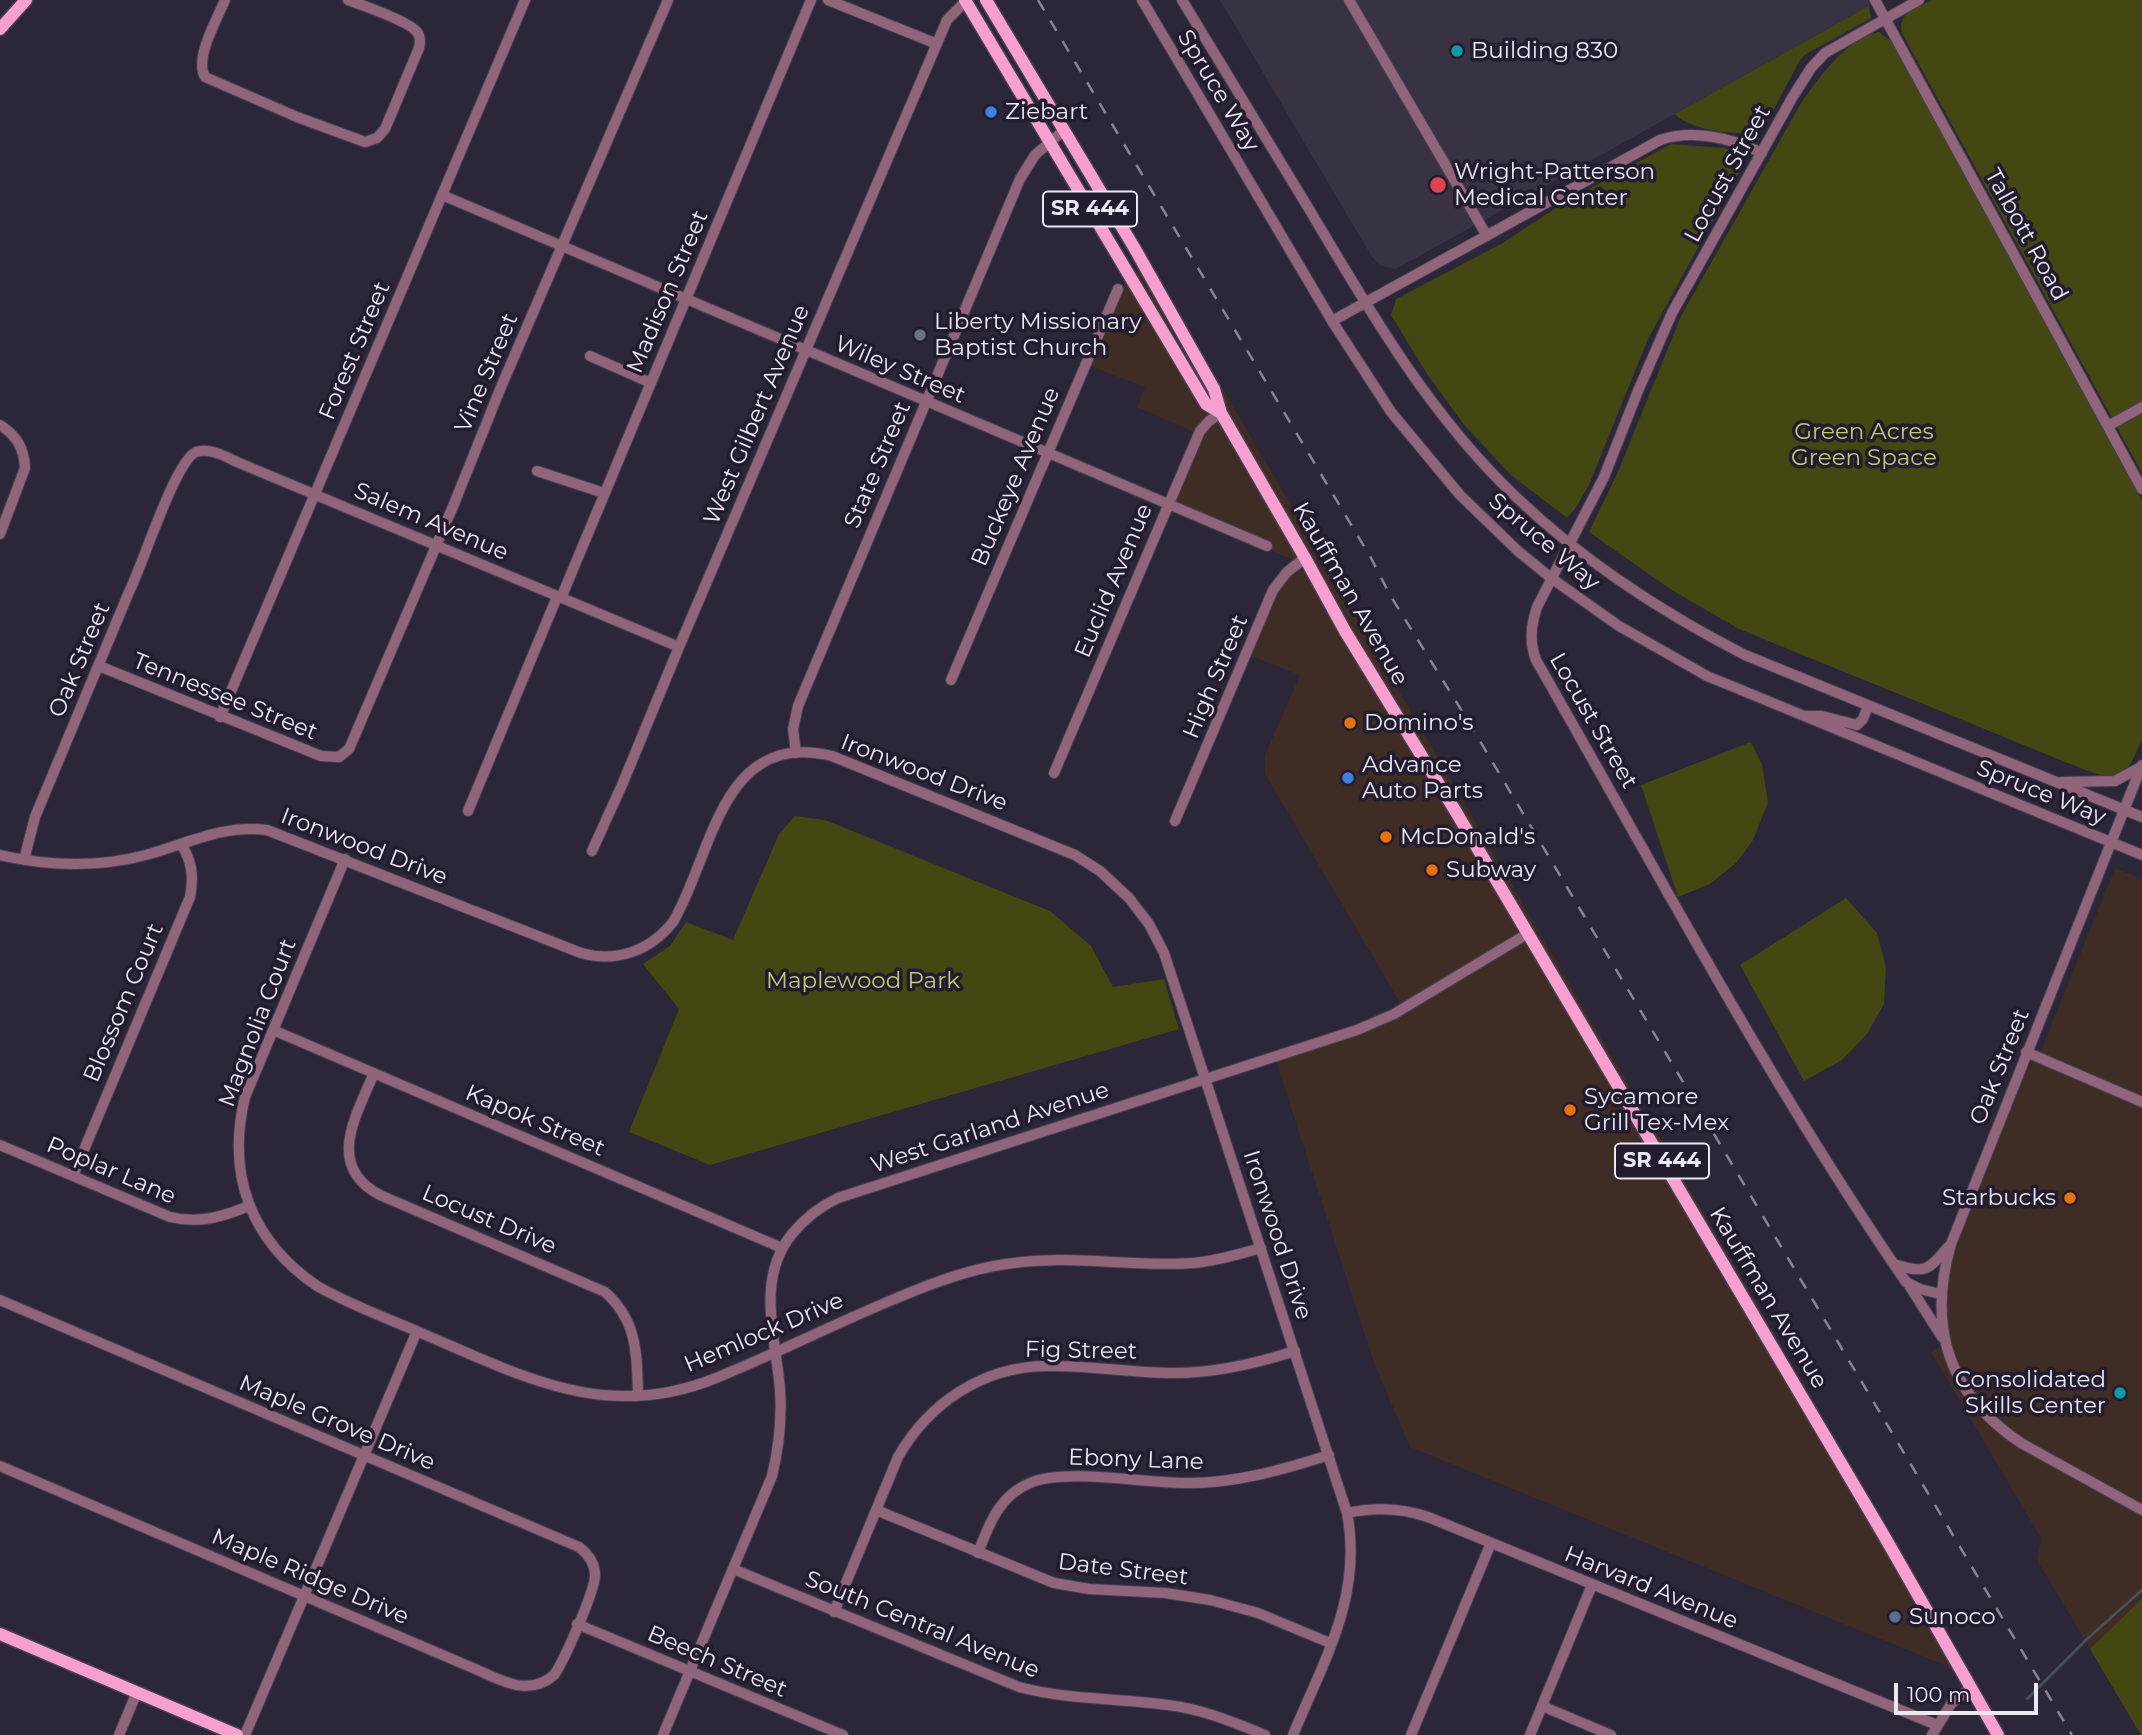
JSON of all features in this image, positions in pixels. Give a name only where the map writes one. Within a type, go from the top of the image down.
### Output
[{"type":"main road","points":[[0,29],[26,0]]},
{"type":"main road","name":"Kauffman Avenue","points":[[966,0],[1206,404],[1221,413]]},
{"type":"main road","name":"Kauffman Avenue","points":[[986,0],[1135,249],[1214,389],[1221,413],[1306,558],[1345,631],[1456,812],[1878,1524],[1998,1735]]},
{"type":"main road","points":[[1,1637],[237,1735]]},
{"type":"street","points":[[225,0],[201,58],[201,71],[210,80],[359,141],[372,141],[381,134],[389,121],[419,48],[418,32],[409,25],[348,0]]},
{"type":"street","name":"Forest Street","points":[[220,717],[525,0]]},
{"type":"street","name":"Vine Street","points":[[339,757],[352,745],[501,387],[668,0]]},
{"type":"street","name":"Madison Street","points":[[468,811],[811,0]]},
{"type":"street","points":[[828,0],[937,44]]},
{"type":"street","name":"West Gilbert Avenue","points":[[592,851],[947,20],[966,0]]},
{"type":"street","name":"Spruce Way","points":[[1142,0],[1332,321],[1391,412],[1472,508],[1551,578],[1619,626],[1670,656],[1732,687],[2142,855]]},
{"type":"street","name":"Spruce Way","points":[[1182,0],[1364,302],[1420,387],[1464,442],[1513,494],[1569,543],[1624,586],[1693,628],[1745,655],[2142,817]]},
{"type":"street","points":[[1349,0],[1486,236]]},
{"type":"street","name":"Talbott Road","points":[[1875,0],[2142,489]]},
{"type":"street","name":"Locust Street","points":[[1919,0],[1825,52],[1798,88],[1672,313],[1604,477],[1551,578],[1532,623],[1530,645],[1536,660],[1840,1185],[1946,1344]]},
{"type":"street","name":"State Street","points":[[796,753],[793,729],[797,706],[1020,179],[1035,155],[1063,131]]},
{"type":"street","points":[[1332,321],[1660,140],[1674,135],[1700,136],[1743,143],[1762,153]]},
{"type":"street","name":"Wiley Street","points":[[442,195],[1267,546]]},
{"type":"street","name":"Buckeye Avenue","points":[[951,680],[1118,289]]},
{"type":"street","points":[[590,356],[651,383]]},
{"type":"street","points":[[2108,426],[2142,407]]},
{"type":"street","name":"Euclid Avenue","points":[[1054,773],[1200,431],[1221,413]]},
{"type":"street","points":[[0,425],[18,440],[24,468],[0,534]]},
{"type":"street","name":"Salem Avenue","points":[[177,476],[187,458],[197,452],[206,451],[679,647]]},
{"type":"street","points":[[537,471],[604,493]]},
{"type":"street","name":"Oak Street","points":[[24,860],[35,817],[139,573],[177,476]]},
{"type":"street","name":"High Street","points":[[1175,821],[1273,590],[1287,572],[1306,558]]},
{"type":"street","name":"Tennessee Street","points":[[99,666],[321,756],[339,757]]},
{"type":"street","points":[[1801,716],[1822,716],[1850,725],[1857,724],[1863,719],[1868,706]]},
{"type":"street","name":"Ironwood Drive","points":[[0,855],[69,864],[116,862],[230,829],[254,828],[277,833],[581,953],[601,957],[622,956],[651,944],[673,922],[723,804],[737,785],[764,763],[796,753],[814,753],[832,757],[1060,848],[1100,871],[1129,898],[1164,953],[1347,1513],[1352,1545],[1351,1578],[1346,1603],[1293,1735]]},
{"type":"street","points":[[2057,783],[2115,781],[2142,766]]},
{"type":"street","name":"Oak Street","points":[[1946,1344],[1941,1322],[1940,1294],[1951,1244],[2142,766]]},
{"type":"street","name":"Blossom Court","points":[[73,1177],[190,897],[192,869],[180,844]]},
{"type":"street","name":"Magnolia Court","points":[[249,1206],[238,1151],[241,1114],[248,1089],[345,859]]},
{"type":"street","name":"West Garland Avenue","points":[[663,1735],[765,1494],[776,1456],[780,1399],[770,1290],[774,1268],[782,1248],[807,1218],[838,1198],[1357,1030],[1378,1021],[1527,934]]},
{"type":"street","name":"Kapok Street","points":[[273,1030],[782,1248]]},
{"type":"street","points":[[2026,1052],[2142,1102]]},
{"type":"street","name":"Locust Drive","points":[[373,1073],[348,1141],[349,1158],[360,1180],[380,1195],[605,1292],[625,1315],[634,1336],[638,1396]]},
{"type":"street","name":"Poplar Lane","points":[[0,1145],[181,1220],[214,1219],[249,1206]]},
{"type":"street","name":"Hemlock Drive","points":[[249,1206],[276,1251],[305,1278],[329,1293],[535,1381],[590,1394],[638,1396],[697,1385],[925,1286],[992,1266],[1069,1259],[1192,1263],[1223,1259],[1261,1248]]},
{"type":"street","points":[[1894,1265],[1921,1271],[1930,1267],[1951,1244]]},
{"type":"street","points":[[1906,1282],[1940,1294]]},
{"type":"street","name":"Maple Grove Drive","points":[[0,1300],[579,1547],[591,1559],[595,1574],[593,1587],[577,1624]]},
{"type":"street","points":[[245,1735],[417,1331]]},
{"type":"street","points":[[1946,1344],[1951,1361],[1967,1391],[1982,1411],[2003,1431],[2142,1510]]},
{"type":"street","name":"Fig Street","points":[[834,1612],[898,1457],[915,1430],[949,1398],[984,1378],[1017,1368],[1043,1366],[1199,1373],[1247,1366],[1295,1351]]},
{"type":"street","name":"Ebony Lane","points":[[978,1553],[990,1521],[1005,1500],[1019,1489],[1040,1479],[1064,1476],[1207,1482],[1268,1473],[1329,1455]]},
{"type":"street","name":"Maple Ridge Drive","points":[[0,1465],[472,1668],[524,1687],[540,1685],[554,1675],[577,1624]]},
{"type":"street","name":"Harvard Avenue","points":[[1347,1513],[1366,1509],[1401,1510],[1428,1517],[1934,1730]]},
{"type":"street","name":"Date Street","points":[[876,1510],[1038,1578],[1064,1586],[1165,1593],[1210,1600],[1258,1613],[1330,1643]]},
{"type":"street","points":[[1411,1735],[1491,1543]]},
{"type":"street","name":"South Central Avenue","points":[[733,1569],[1019,1687],[1058,1696],[1185,1708],[1226,1719],[1265,1735]]},
{"type":"street","points":[[1530,1735],[1592,1585]]},
{"type":"street","name":"Beech Street","points":[[577,1624],[843,1735]]},
{"type":"street","points":[[1934,1730],[1951,1704],[1970,1688]]},
{"type":"street","points":[[119,1735],[137,1692]]},
{"type":"street","points":[[1542,1706],[1611,1735]]},
{"type":"shaded area","name":"Wright-Patterson Medical Center","points":[[1220,0],[1880,0],[1396,269],[1381,266],[1372,257]]},
{"type":"shaded area","points":[[1149,262],[1962,1656],[1947,1666],[1410,1447],[1374,1363],[1275,1058],[1359,1032],[1402,1006],[1265,774],[1265,755],[1300,675],[1248,655],[1275,592],[1287,576],[1291,559],[1169,508],[1194,432],[1137,407],[1145,387],[1088,365],[1126,280]]},
{"type":"shaded area","points":[[2115,868],[2142,879],[2142,1735],[2037,1560],[2041,1538],[1931,1352],[1951,1341],[1946,1316],[1947,1283],[1956,1246],[2026,1073],[2042,1048]]},
{"type":"green space","points":[[1933,0],[2142,0],[2142,473],[1902,33],[1902,20],[1905,16]]},
{"type":"green space","points":[[1869,6],[1871,18],[1806,54],[1800,60],[1764,128],[1758,133],[1702,128],[1675,114]]},
{"type":"green space","name":"Green Acres Green Space","points":[[1879,32],[1891,41],[2142,500],[2142,740],[2131,764],[2120,774],[2105,776],[2089,771],[1739,629],[1670,589],[1589,532],[1618,472],[1681,316],[1800,105],[1834,61],[1856,42]]},
{"type":"green space","points":[[1671,144],[1724,148],[1737,152],[1741,159],[1740,171],[1648,339],[1589,485],[1567,518],[1511,475],[1465,426],[1427,374],[1391,315],[1396,299],[1501,244],[1562,204]]},
{"type":"green space","points":[[1751,742],[1762,765],[1768,802],[1753,840],[1737,862],[1710,884],[1678,897],[1641,785]]},
{"type":"green space","name":"Maplewood Park","points":[[795,816],[825,820],[1050,911],[1091,946],[1113,987],[1164,979],[1179,1029],[710,1165],[629,1132],[679,1009],[643,964],[670,946],[686,922],[733,940],[779,834]]},
{"type":"green space","points":[[1846,898],[1877,933],[1886,967],[1884,1004],[1867,1034],[1842,1060],[1804,1081],[1740,965]]},
{"type":"green space","points":[[2142,1599],[2142,1735],[2141,1735],[2090,1649]]},
{"type":"waterway","points":[[2027,1699],[2086,1640],[2142,1590]]},
{"type":"railway","points":[[1038,0],[1371,558],[1390,595],[1465,716],[2072,1735]]},
{"type":"place","name":"Building 830","points":[[1457,51]]},
{"type":"place","name":"Ziebart","points":[[991,112]]},
{"type":"place","name":"Wright-Patterson Medical Center","points":[[1438,185]]},
{"type":"place","name":"Liberty Missionary Baptist Church","points":[[920,335]]},
{"type":"place","name":"Domino's","points":[[1350,723]]},
{"type":"place","name":"Advance Auto Parts","points":[[1348,778]]},
{"type":"place","name":"McDonald's","points":[[1386,837]]},
{"type":"place","name":"Subway","points":[[1432,870]]},
{"type":"place","name":"Sycamore Grill Tex-Mex","points":[[1570,1110]]},
{"type":"place","name":"Starbucks","points":[[2070,1198]]},
{"type":"place","name":"Consolidated Skills Center","points":[[2120,1393]]},
{"type":"place","name":"Sunoco","points":[[1895,1617]]}]
